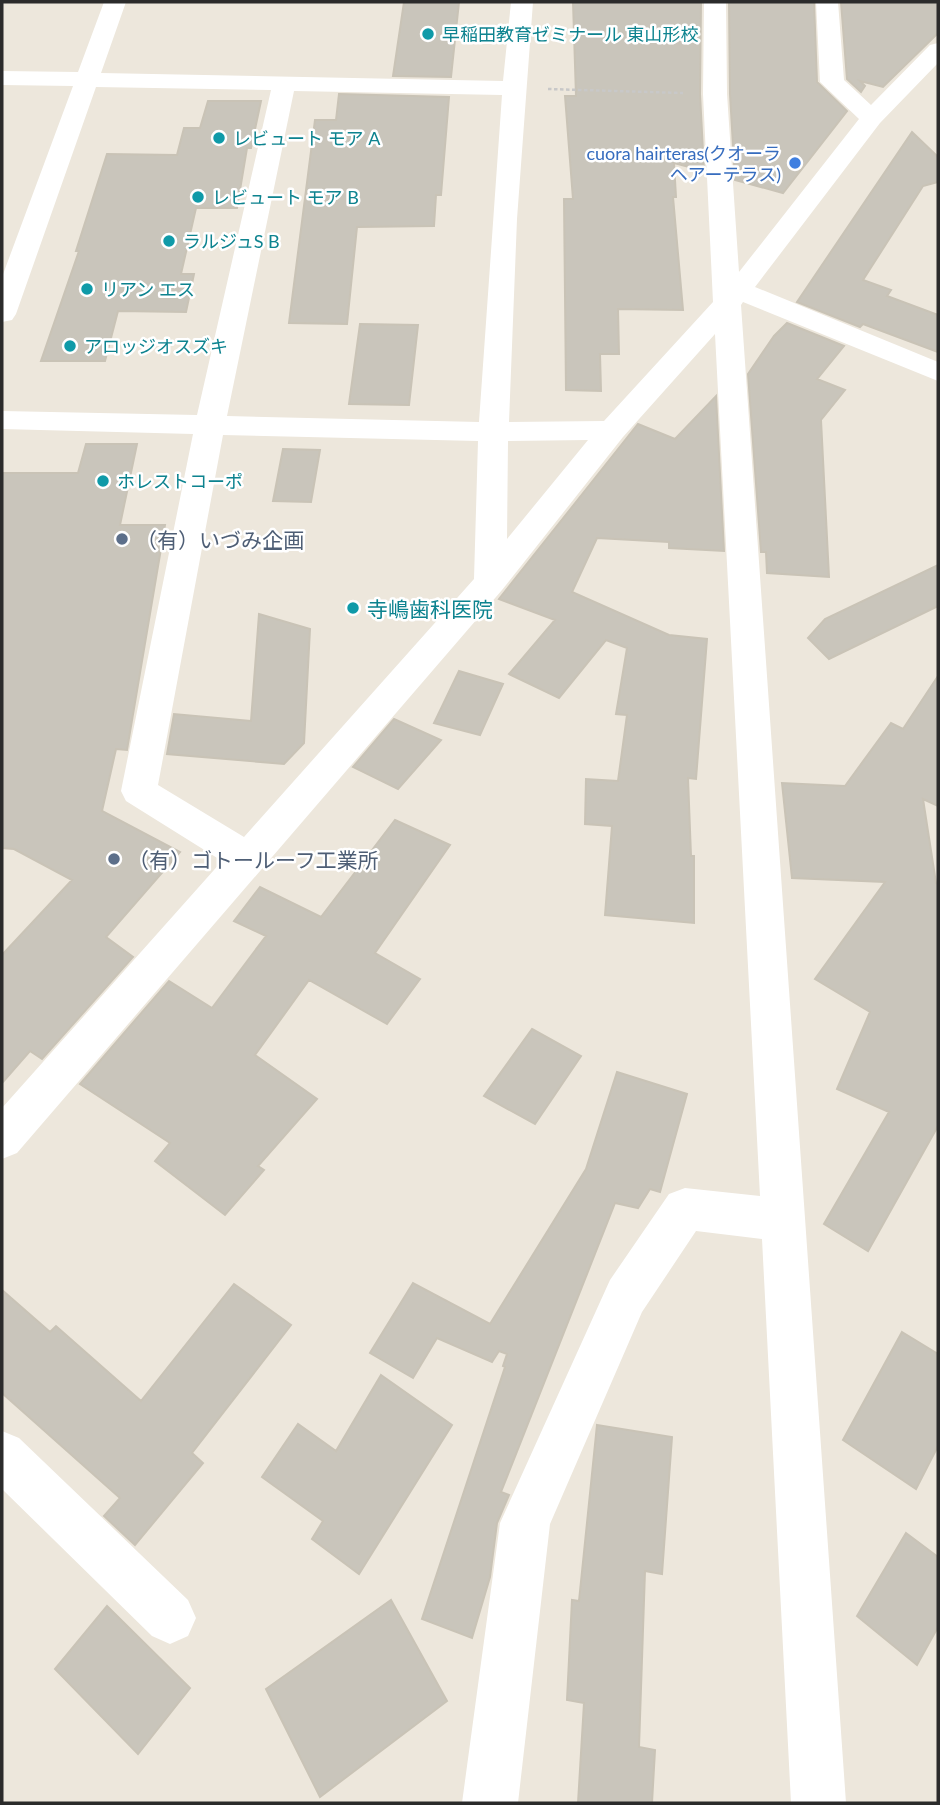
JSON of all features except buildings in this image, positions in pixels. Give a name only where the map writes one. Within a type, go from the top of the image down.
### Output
[{"type":"street","points":[[2,314],[115,2]]},
{"type":"street","points":[[490,582],[492,432],[522,2]]},
{"type":"street","points":[[715,2],[715,94],[733,297],[819,1803]]},
{"type":"street","points":[[827,2],[832,82],[872,118]]},
{"type":"street","points":[[2,1139],[490,582],[612,430],[733,297],[872,118],[938,50]]},
{"type":"street","points":[[2,78],[514,88]]},
{"type":"street","points":[[247,857],[139,791],[210,425],[284,84]]},
{"type":"street","points":[[733,297],[938,372]]},
{"type":"street","points":[[2,420],[492,432],[612,430]]},
{"type":"street","points":[[490,1803],[524,1522],[626,1296],[685,1209],[785,1220]]},
{"type":"street","points":[[2,1455],[170,1618]]},
{"type":"path","points":[[514,88],[715,94]]},
{"type":"place","name":"早稲田教育ゼミナール 東山形校","points":[[428,34]]},
{"type":"place","name":"レビュート モア A","points":[[219,138]]},
{"type":"place","name":"cuora hairteras(クオーラ ヘアーテラス)","points":[[795,163]]},
{"type":"place","name":"レビュート モア B","points":[[198,197]]},
{"type":"place","name":"ラルジュS B","points":[[169,241]]},
{"type":"place","name":"リアン エス","points":[[87,289]]},
{"type":"place","name":"アロッジオスズキ","points":[[70,346]]},
{"type":"place","name":"ホレストコーポ","points":[[103,481]]},
{"type":"place","name":"（有）いづみ企画","points":[[122,539]]},
{"type":"place","name":"寺嶋歯科医院","points":[[353,608]]},
{"type":"place","name":"（有）ゴトールーフ工業所","points":[[114,859]]}]
